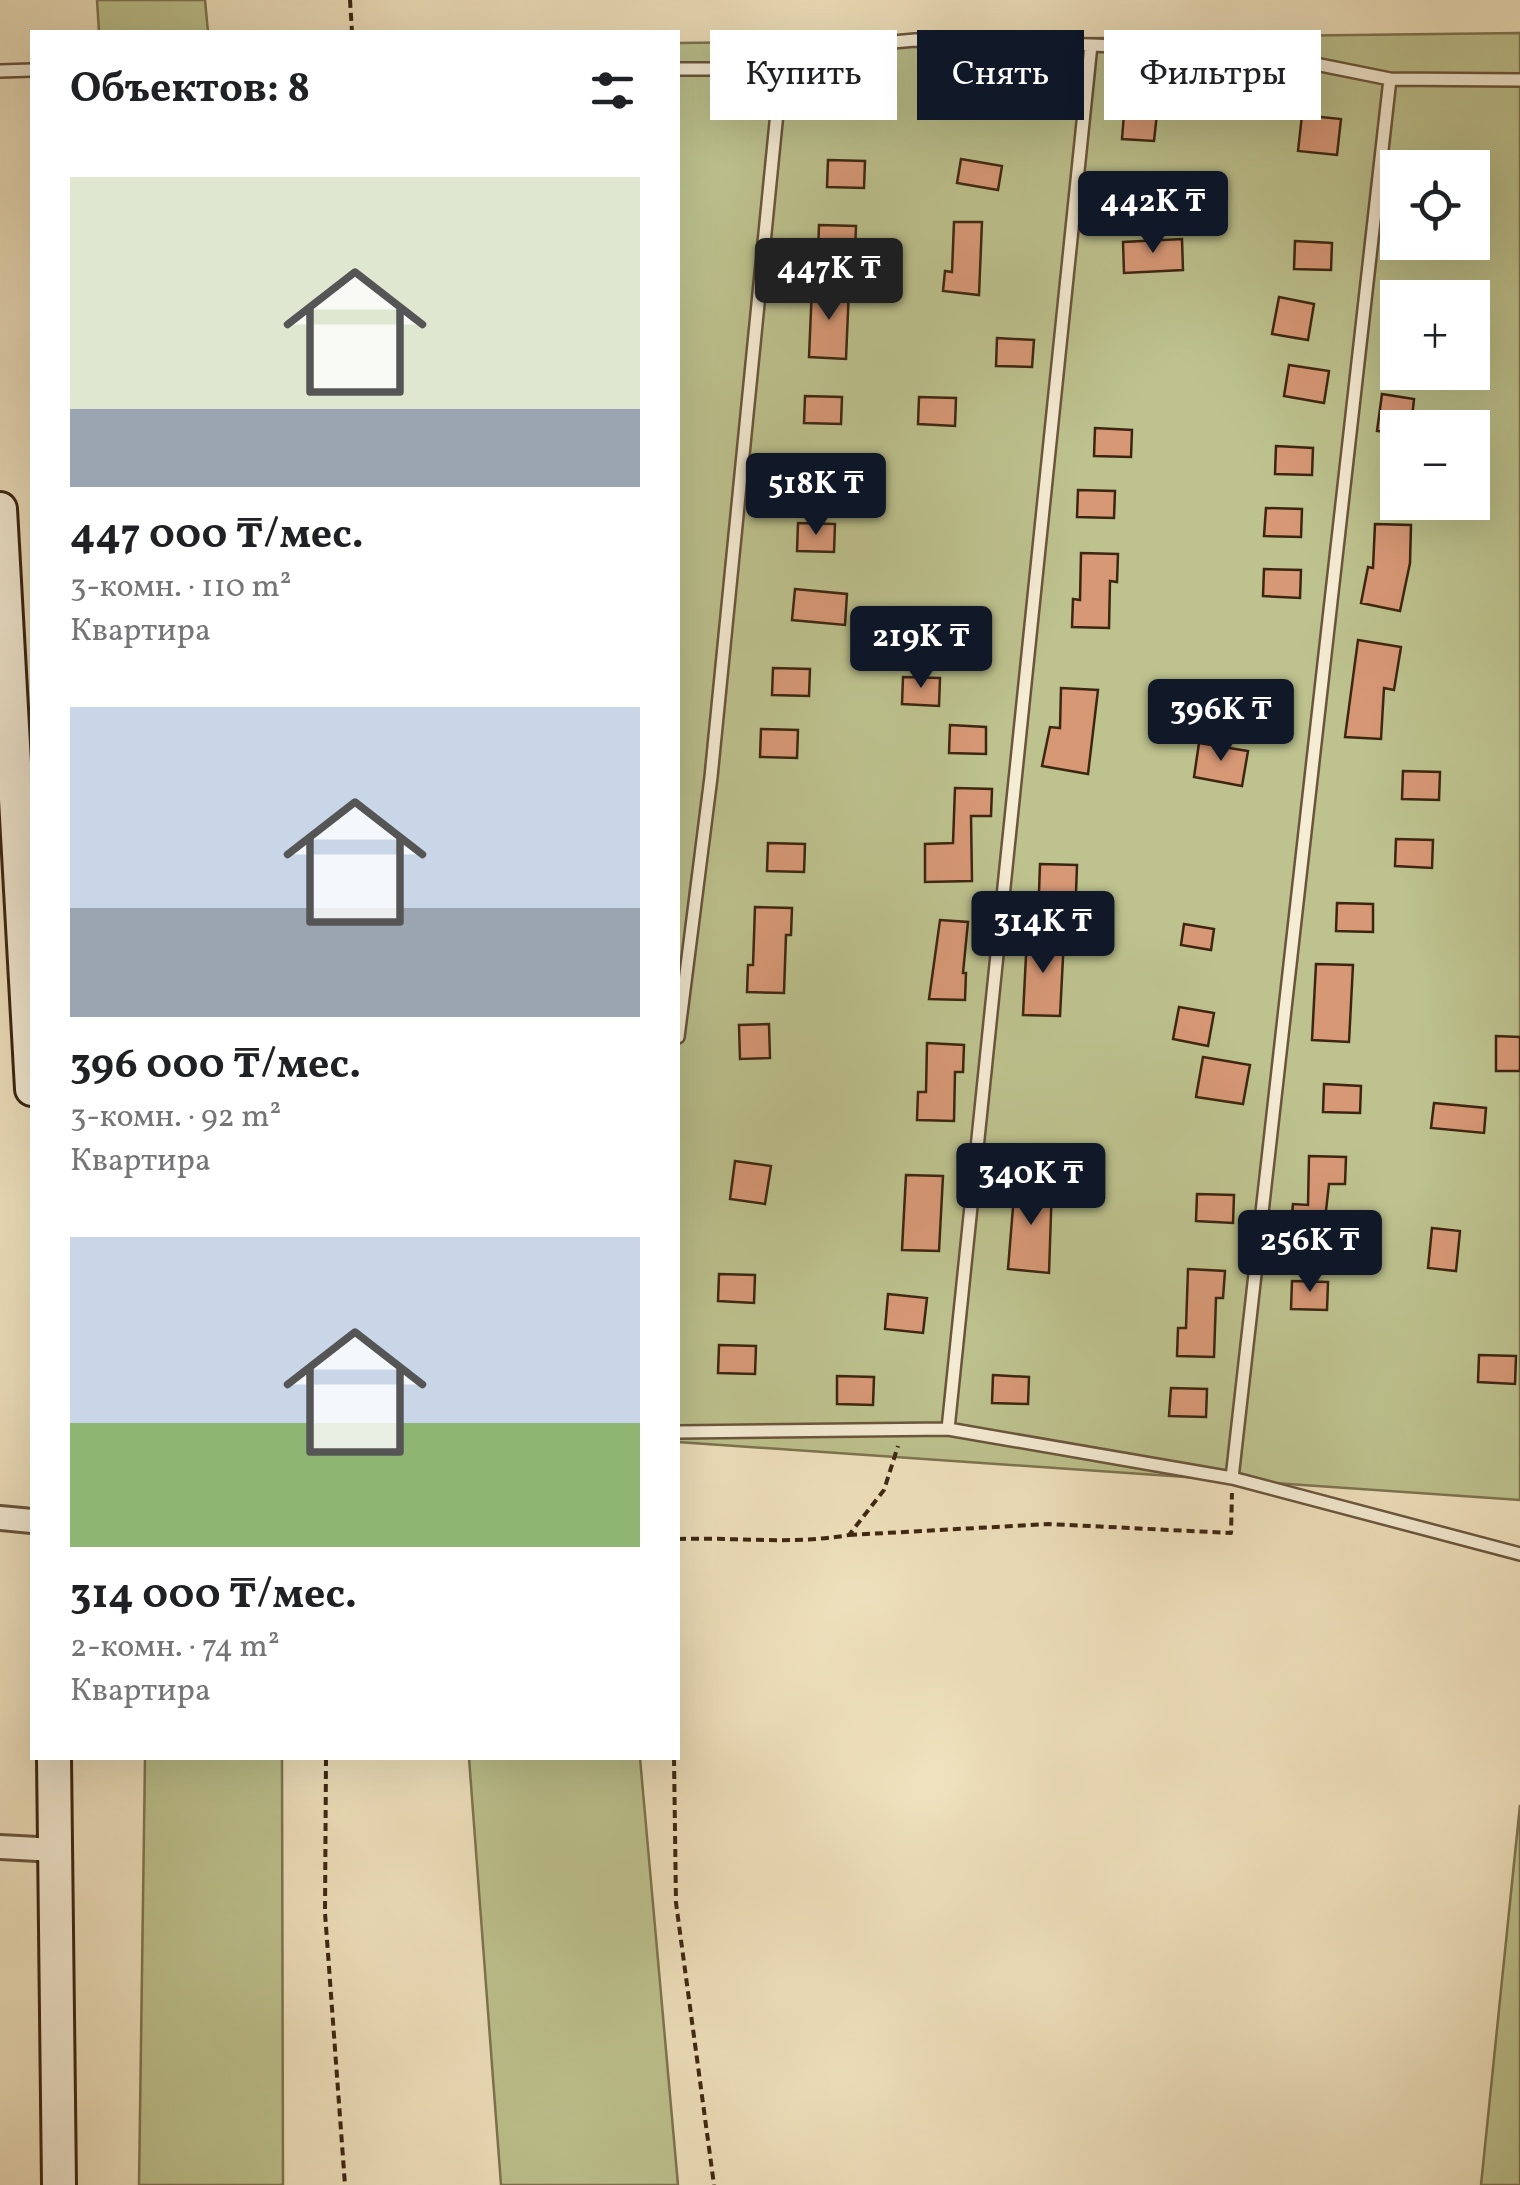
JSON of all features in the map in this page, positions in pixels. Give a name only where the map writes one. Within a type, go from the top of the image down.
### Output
[{"type":"main road","points":[[0,509],[10,804],[30,1063]]},
{"type":"main road","points":[[54,1760],[59,2185]]},
{"type":"street","points":[[0,1518],[30,1521]]},
{"type":"street","points":[[0,1847],[56,1850]]},
{"type":"lane","points":[[897,42],[1251,52],[1390,78],[1520,80]]},
{"type":"lane","points":[[948,1428],[1091,45]]},
{"type":"lane","points":[[680,69],[710,69]]},
{"type":"lane","points":[[0,70],[30,70]]},
{"type":"lane","points":[[1232,1478],[1390,78]]},
{"type":"lane","points":[[680,1021],[711,777],[776,120]]},
{"type":"lane","points":[[680,1432],[903,1432],[948,1428],[1232,1478],[1520,1554]]},
{"type":"path","points":[[350,0],[352,30]]},
{"type":"path","points":[[848,1535],[884,1490],[903,1432]]},
{"type":"path","points":[[680,1539],[805,1543],[848,1535],[1049,1524],[1231,1533],[1232,1478]]},
{"type":"path","points":[[326,1760],[325,1914],[345,2185]]},
{"type":"path","points":[[674,1760],[676,1904],[714,2185]]},
{"type":"green space","points":[[97,0],[205,0],[208,30],[99,30]]},
{"type":"green space","points":[[1520,33],[1520,1500],[680,1442],[680,43],[710,43],[710,120],[897,120],[897,40],[917,40],[917,120],[1084,120],[1084,38],[1104,38],[1104,120],[1321,120],[1321,35]]},
{"type":"green space","points":[[145,1760],[282,1760],[283,2185],[139,2185]]},
{"type":"green space","points":[[469,1760],[640,1760],[678,2185],[501,2185]]},
{"type":"green space","points":[[1520,1805],[1520,2185],[1481,2185]]},
{"type":"building","points":[[1341,119],[1337,155],[1298,151],[1301,120]]},
{"type":"building","points":[[1124,120],[1156,120],[1154,141],[1122,139]]},
{"type":"building","points":[[961,159],[1002,166],[998,190],[957,183]]},
{"type":"building","points":[[828,160],[865,161],[864,188],[827,187]]},
{"type":"building","points":[[954,222],[982,222],[979,295],[943,291],[945,271],[952,272]]},
{"type":"building","points":[[819,225],[856,226],[855,254],[818,253]]},
{"type":"building","points":[[1182,239],[1183,270],[1124,273],[1123,242]]},
{"type":"building","points":[[1295,241],[1332,243],[1331,270],[1294,269]]},
{"type":"building","points":[[812,287],[849,288],[846,359],[809,357]]},
{"type":"building","points":[[1279,297],[1314,304],[1308,340],[1272,334]]},
{"type":"building","points":[[997,338],[1034,340],[1032,367],[996,366]]},
{"type":"building","points":[[1289,365],[1329,371],[1324,403],[1284,396]]},
{"type":"building","points":[[1382,394],[1414,399],[1413,410],[1380,410],[1380,431],[1377,431]]},
{"type":"building","points":[[805,396],[842,397],[841,424],[804,423]]},
{"type":"building","points":[[919,397],[956,398],[955,426],[918,424]]},
{"type":"building","points":[[1095,428],[1132,430],[1131,457],[1094,456]]},
{"type":"building","points":[[1276,446],[1313,448],[1312,475],[1275,474]]},
{"type":"building","points":[[801,459],[838,460],[837,488],[800,487]]},
{"type":"building","points":[[1078,490],[1115,491],[1114,518],[1077,517]]},
{"type":"building","points":[[1266,508],[1302,509],[1301,537],[1264,536]]},
{"type":"building","points":[[798,523],[835,524],[834,552],[797,551]]},
{"type":"building","points":[[1375,524],[1411,525],[1410,563],[1400,611],[1361,603],[1368,567],[1373,568]]},
{"type":"building","points":[[1081,553],[1118,554],[1117,582],[1110,581],[1109,628],[1072,627],[1073,599],[1080,600]]},
{"type":"building","points":[[1264,569],[1301,570],[1300,598],[1263,596]]},
{"type":"building","points":[[795,589],[847,594],[845,625],[792,620]]},
{"type":"building","points":[[1358,640],[1401,647],[1394,690],[1384,688],[1381,739],[1345,737]]},
{"type":"building","points":[[773,668],[810,669],[809,696],[772,695]]},
{"type":"building","points":[[903,677],[940,678],[939,706],[902,704]]},
{"type":"building","points":[[1061,688],[1098,690],[1088,774],[1042,766],[1050,727],[1060,728]]},
{"type":"building","points":[[950,725],[986,727],[986,754],[949,753]]},
{"type":"building","points":[[761,729],[798,730],[797,758],[760,757]]},
{"type":"building","points":[[1199,743],[1248,751],[1242,786],[1194,777]]},
{"type":"building","points":[[1403,771],[1440,772],[1439,800],[1402,799]]},
{"type":"building","points":[[955,788],[992,789],[991,816],[971,816],[972,881],[925,882],[925,844],[953,843]]},
{"type":"building","points":[[1396,839],[1433,840],[1432,868],[1395,866]]},
{"type":"building","points":[[768,843],[805,844],[804,872],[767,871]]},
{"type":"building","points":[[1040,864],[1077,865],[1076,893],[1039,892]]},
{"type":"building","points":[[1337,903],[1373,904],[1373,932],[1336,931]]},
{"type":"building","points":[[755,907],[792,908],[791,935],[786,935],[784,993],[747,992],[748,965],[753,965]]},
{"type":"building","points":[[940,920],[968,922],[963,973],[965,1000],[929,999]]},
{"type":"building","points":[[1184,924],[1214,929],[1211,950],[1181,945]]},
{"type":"building","points":[[1027,936],[1064,938],[1060,1016],[1023,1015]]},
{"type":"building","points":[[1316,964],[1353,965],[1349,1042],[1312,1040]]},
{"type":"building","points":[[1179,1007],[1214,1013],[1208,1046],[1173,1039]]},
{"type":"building","points":[[769,1024],[770,1058],[740,1059],[739,1025]]},
{"type":"building","points":[[1496,1036],[1520,1037],[1520,1071],[1496,1071]]},
{"type":"building","points":[[927,1043],[964,1045],[963,1072],[955,1072],[954,1121],[917,1120],[918,1092],[926,1092]]},
{"type":"building","points":[[1203,1057],[1250,1065],[1243,1104],[1196,1097]]},
{"type":"building","points":[[1324,1084],[1361,1086],[1360,1113],[1323,1112]]},
{"type":"building","points":[[1434,1103],[1486,1108],[1484,1133],[1431,1128]]},
{"type":"building","points":[[1309,1156],[1346,1157],[1345,1184],[1329,1184],[1323,1237],[1290,1233],[1293,1204],[1308,1205]]},
{"type":"building","points":[[735,1161],[771,1166],[765,1204],[730,1199]]},
{"type":"building","points":[[906,1175],[943,1176],[939,1251],[902,1250]]},
{"type":"building","points":[[1015,1183],[1052,1185],[1049,1273],[1008,1269]]},
{"type":"building","points":[[1197,1194],[1234,1195],[1233,1223],[1196,1221]]},
{"type":"building","points":[[1432,1228],[1460,1231],[1456,1271],[1428,1268]]},
{"type":"building","points":[[1188,1269],[1225,1271],[1223,1298],[1216,1298],[1214,1357],[1177,1356],[1178,1328],[1186,1328]]},
{"type":"building","points":[[719,1274],[755,1275],[754,1303],[718,1301]]},
{"type":"building","points":[[1292,1281],[1328,1282],[1327,1310],[1291,1309]]},
{"type":"building","points":[[888,1294],[927,1298],[923,1333],[885,1329]]},
{"type":"building","points":[[719,1345],[756,1346],[755,1374],[718,1373]]},
{"type":"building","points":[[1479,1355],[1516,1356],[1515,1384],[1478,1382]]},
{"type":"building","points":[[993,1375],[1029,1377],[1028,1404],[992,1403]]},
{"type":"building","points":[[837,1376],[874,1377],[873,1405],[837,1404]]},
{"type":"building","points":[[1171,1388],[1207,1389],[1206,1417],[1169,1416]]}]
